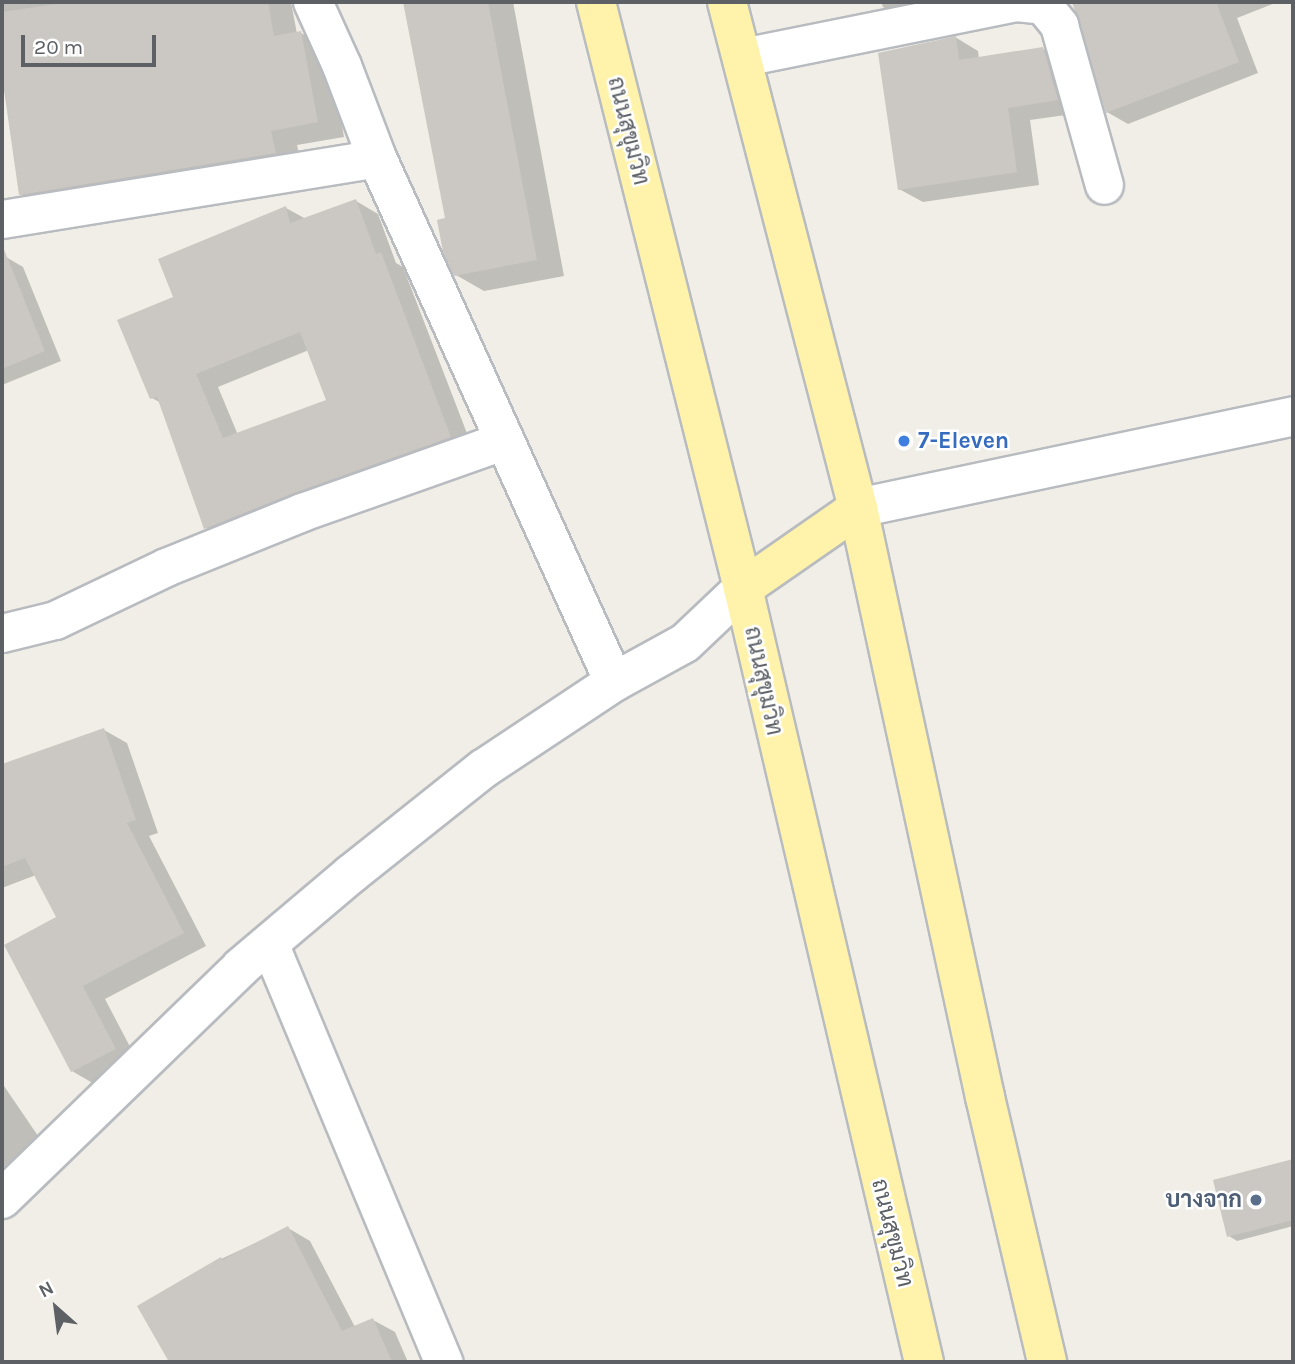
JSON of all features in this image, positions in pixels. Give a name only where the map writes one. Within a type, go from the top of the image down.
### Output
[{"type":"main road","name":"ถนนสุขุมวิท","points":[[596,2],[743,588],[782,768],[924,1362]]},
{"type":"main road","points":[[727,2],[858,508],[985,1097],[1047,1362]]},
{"type":"main road","points":[[743,588],[858,508]]},
{"type":"street","points":[[313,2],[342,66],[377,158],[614,682]]},
{"type":"street","points":[[743,57],[1016,2],[1043,5],[1059,25],[1104,186]]},
{"type":"street","points":[[2,219],[377,158]]},
{"type":"street","points":[[858,508],[1293,416]]},
{"type":"street","points":[[2,633],[55,620],[166,567],[289,517],[505,440]]},
{"type":"street","points":[[2,1199],[269,943],[483,769],[614,682],[685,643],[743,588]]},
{"type":"street","points":[[269,943],[443,1362]]},
{"type":"building","points":[[69,2],[268,2],[274,36],[301,31],[318,122],[271,131],[276,153],[19,195],[2,76],[2,12]]},
{"type":"building","points":[[403,2],[488,2],[537,260],[454,276],[443,252],[437,220],[445,218]]},
{"type":"building","points":[[1072,2],[1216,2],[1239,62],[1106,113]]},
{"type":"building","points":[[956,36],[959,60],[1043,47],[1058,100],[1008,108],[1017,172],[898,190],[878,53]]},
{"type":"building","points":[[356,199],[376,254],[381,252],[451,437],[294,493],[204,529],[157,397],[150,399],[117,320],[173,297],[158,259],[286,206],[290,223]],"holes":[[[300,332],[326,400],[223,438],[196,374]]]},
{"type":"building","points":[[2,248],[45,351],[2,369]]},
{"type":"building","points":[[104,728],[136,820],[127,823],[184,933],[83,986],[116,1049],[71,1072],[4,945],[56,917],[25,858],[2,867],[2,764]]},
{"type":"building","name":"บางจาก","points":[[1293,1159],[1293,1220],[1227,1237],[1213,1180]]},
{"type":"building","points":[[288,1226],[342,1331],[373,1318],[392,1362],[169,1362],[137,1306],[221,1257],[222,1260]]},
{"type":"place","name":"7-Eleven","points":[[904,441]]},
{"type":"place","name":"บางจาก","points":[[1256,1200]]}]
